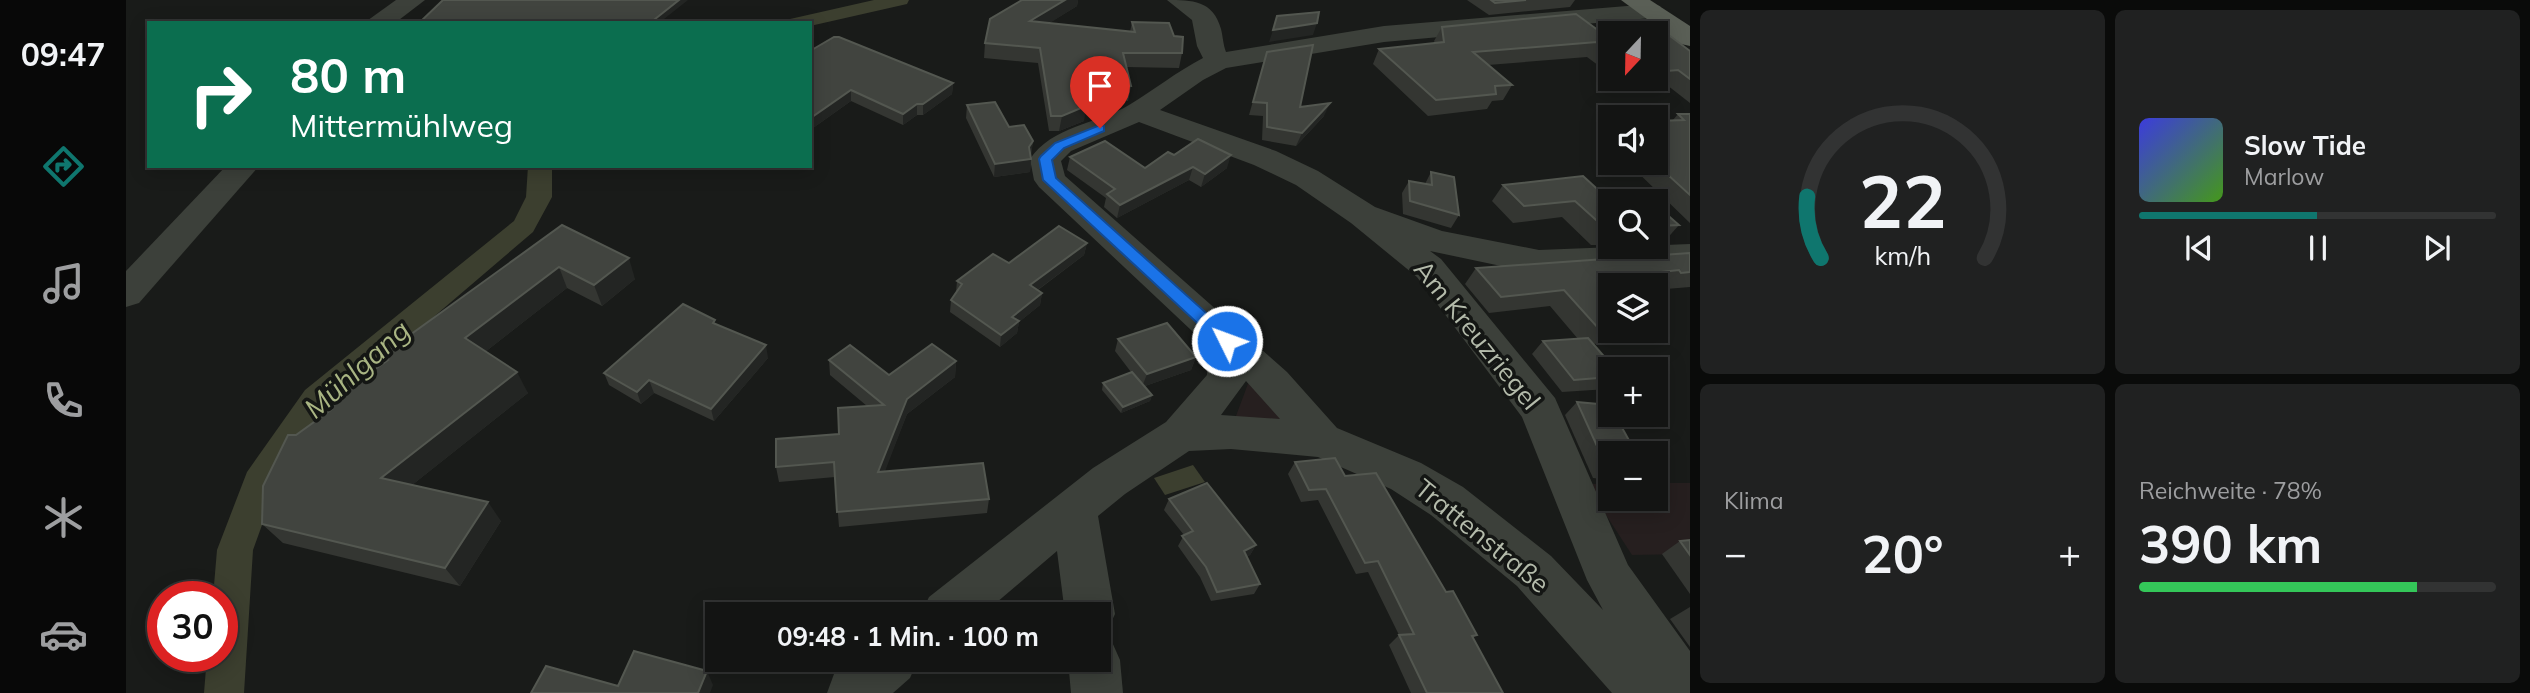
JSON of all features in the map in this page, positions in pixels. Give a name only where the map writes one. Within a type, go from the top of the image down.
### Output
[{"type":"main road","points":[[1642,6],[1690,38]]},
{"type":"street","points":[[380,21],[413,0]]},
{"type":"street","points":[[1180,0],[1201,15],[1208,25],[1208,45],[1219,61]]},
{"type":"street","points":[[1322,440],[1273,383],[1050,180],[1045,159],[1060,145],[1138,112],[1193,74],[1219,61],[1384,34],[1642,6]]},
{"type":"street","points":[[1138,112],[1265,158],[1307,178],[1363,215],[1436,241],[1539,262],[1690,256]]},
{"type":"street","points":[[126,294],[242,168]]},
{"type":"street","name":"Am Kreuzriegel","points":[[1363,215],[1429,268],[1540,410],[1611,580],[1688,693]]},
{"type":"street","points":[[961,602],[1075,511],[1108,481],[1181,434],[1227,379],[1227,341]]},
{"type":"street","name":"Trattenstraße","points":[[1181,434],[1231,432],[1322,440],[1406,476],[1447,501],[1534,571],[1647,693]]},
{"type":"street","points":[[1075,511],[1088,602]]},
{"type":"street","points":[[853,693],[878,672]]},
{"type":"street","points":[[1095,672],[1097,693]]},
{"type":"shaded area","points":[[1249,381],[1297,431],[1233,424]]},
{"type":"shaded area","points":[[1193,465],[1205,482],[1165,495],[1154,478]]},
{"type":"shaded area","points":[[1668,483],[1690,483],[1690,554],[1632,555],[1603,511],[1668,511]]},
{"type":"shaded area","points":[[1586,484],[1598,484],[1598,503]]},
{"type":"building","points":[[443,0],[679,0],[653,21],[421,21]]},
{"type":"building","points":[[1022,0],[1065,0],[1030,21],[1135,32],[1132,22],[1169,23],[1174,36],[1183,37],[1182,53],[1123,53],[1131,86],[1081,83],[1086,106],[1062,116],[1051,116],[1040,48],[985,43],[990,19]]},
{"type":"building","points":[[1491,0],[1526,0],[1495,3]]},
{"type":"building","points":[[1319,12],[1317,23],[1273,30],[1277,16]]},
{"type":"building","points":[[1576,14],[1598,30],[1598,43],[1473,52],[1512,85],[1495,86],[1496,94],[1436,100],[1379,49],[1444,42],[1442,27]]},
{"type":"building","points":[[1668,36],[1690,51],[1690,79],[1678,70],[1668,71]]},
{"type":"building","points":[[834,37],[839,37],[953,83],[903,114],[851,90],[812,117],[812,50]]},
{"type":"building","points":[[1313,45],[1300,107],[1330,103],[1302,133],[1267,127],[1267,103],[1253,102],[1267,52]]},
{"type":"building","points":[[995,102],[1009,127],[1024,125],[1033,141],[1029,147],[1031,159],[995,164],[967,105]]},
{"type":"building","points":[[1678,114],[1690,114],[1690,195],[1668,175],[1668,121],[1684,120]]},
{"type":"building","points":[[1198,139],[1231,155],[1205,174],[1193,167],[1120,205],[1107,194],[1115,189],[1070,157],[1105,141],[1145,168],[1168,152],[1174,155]]},
{"type":"building","points":[[1431,172],[1454,177],[1459,215],[1410,201],[1409,181],[1432,185]]},
{"type":"building","points":[[1583,176],[1598,190],[1598,222],[1575,201],[1524,206],[1503,185]]},
{"type":"building","points":[[1668,215],[1679,225],[1668,225]]},
{"type":"building","points":[[562,225],[629,258],[594,285],[559,267],[465,338],[517,372],[381,478],[488,502],[445,568],[262,524],[263,486],[288,435],[296,435],[332,409],[325,404],[388,360],[381,356]]},
{"type":"building","points":[[1059,226],[1087,243],[1030,285],[1042,293],[1012,317],[1019,321],[1001,335],[951,300],[962,284],[957,281],[993,254],[1009,263]]},
{"type":"building","points":[[1690,253],[1690,272],[1681,273],[1679,270],[1598,273],[1598,328],[1564,290],[1501,297],[1476,268],[1604,259],[1668,259],[1668,255]]},
{"type":"building","points":[[683,304],[715,320],[713,323],[766,345],[711,409],[649,380],[637,392],[604,373]]},
{"type":"building","points":[[1167,323],[1196,357],[1147,374],[1118,339]]},
{"type":"building","points":[[1588,338],[1605,357],[1598,357],[1598,378],[1574,380],[1543,341]]},
{"type":"building","points":[[932,344],[956,361],[907,399],[878,472],[983,463],[989,499],[837,512],[834,462],[776,467],[776,439],[839,434],[838,408],[884,405],[829,360],[850,345],[889,375]]},
{"type":"building","points":[[1132,372],[1152,395],[1123,407],[1103,383]]},
{"type":"building","points":[[1577,402],[1598,404],[1598,427],[1622,427],[1629,441],[1598,441],[1598,448]]},
{"type":"building","points":[[1335,458],[1345,476],[1376,473],[1446,592],[1453,591],[1477,635],[1472,636],[1503,693],[1427,693],[1399,635],[1414,634],[1378,561],[1365,563],[1326,489],[1309,490],[1295,462]]},
{"type":"building","points":[[1207,483],[1256,545],[1244,551],[1260,584],[1217,592],[1206,567],[1182,536],[1193,531],[1169,499]]},
{"type":"building","points":[[1690,540],[1690,555],[1680,541]]},
{"type":"building","points":[[634,651],[707,672],[698,693],[531,693],[546,666],[618,686]]},
{"type":"waterway","name":"Mühlgang","points":[[806,21],[900,0]]},
{"type":"waterway","name":"Mühlgang","points":[[224,693],[235,550],[264,472],[316,399],[524,226],[539,197],[540,168]]},
{"type":"route","points":[[1100,128],[1060,145],[1045,159],[1050,180],[1227,341]]}]
